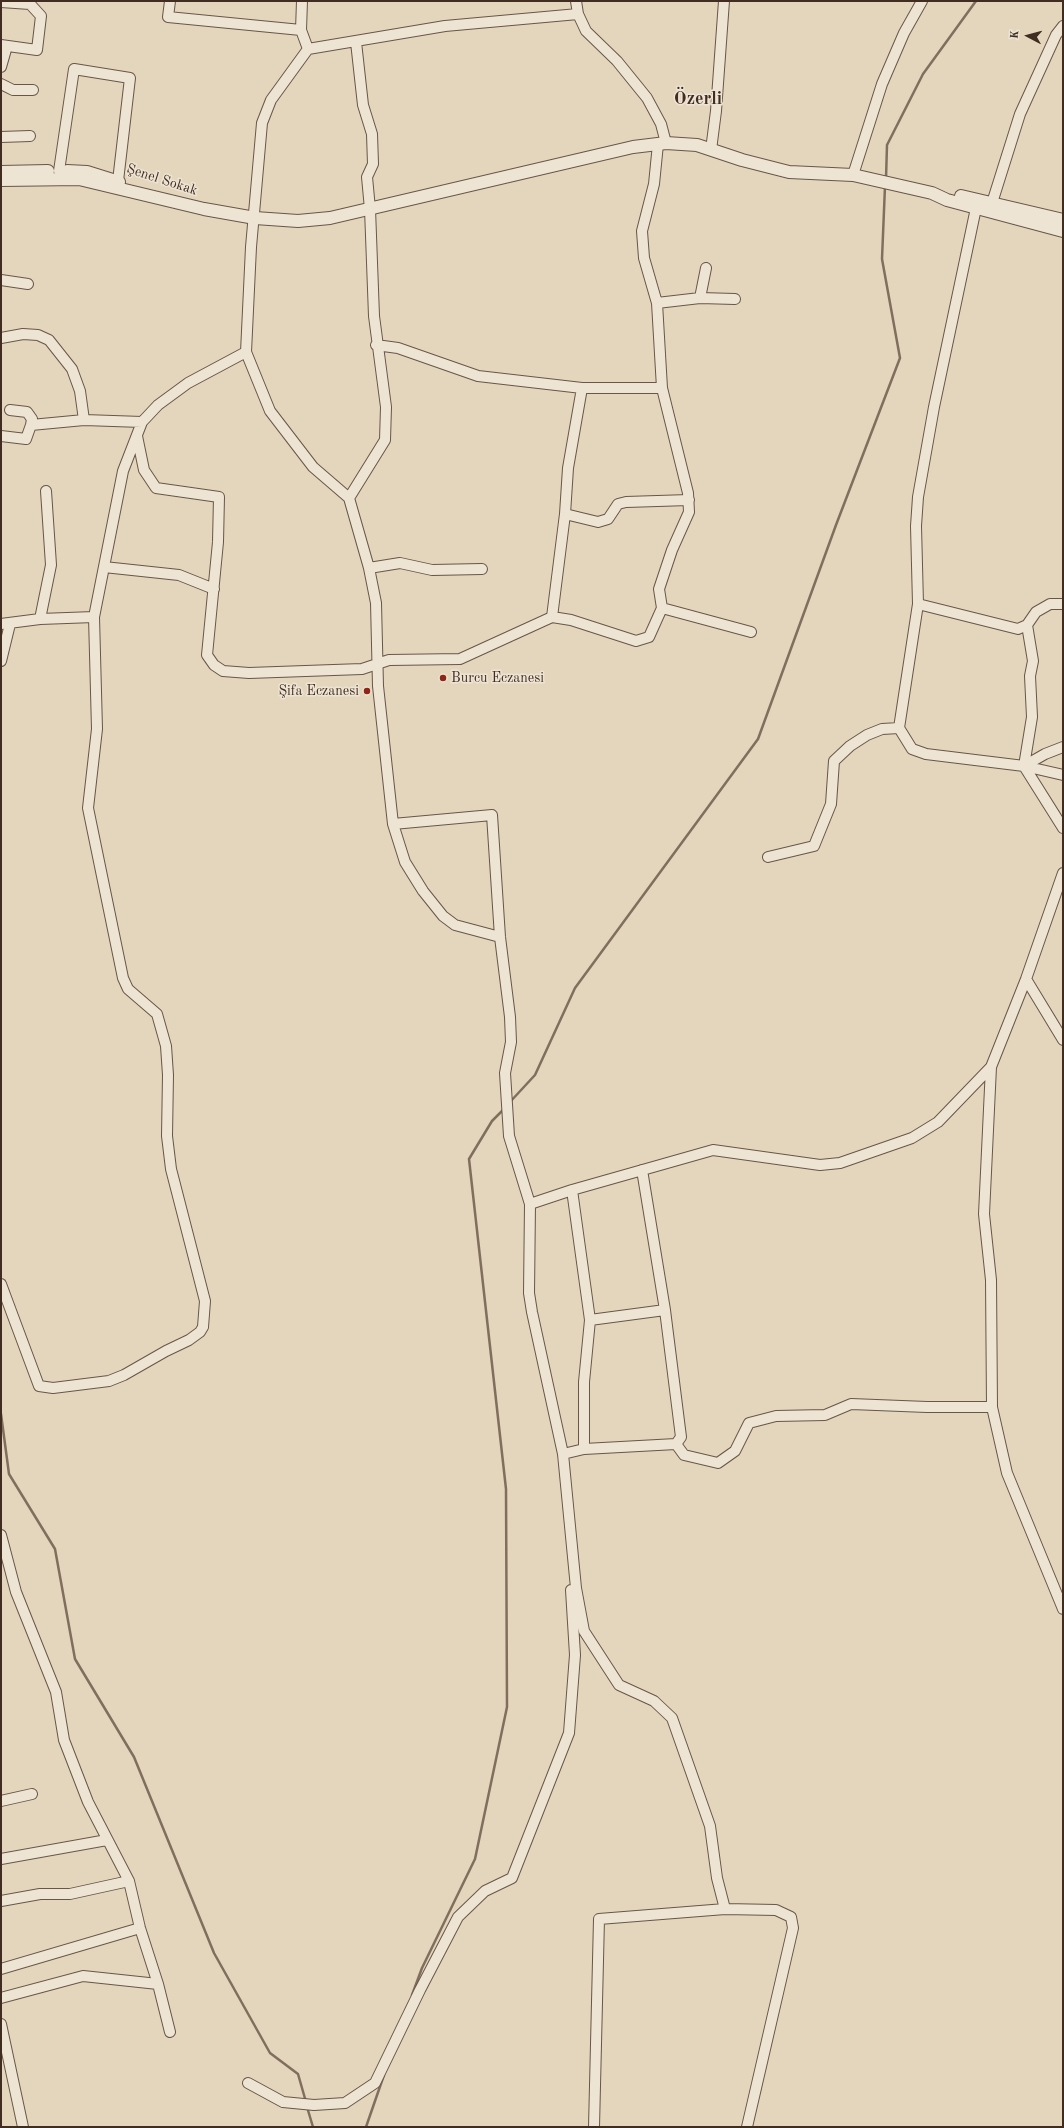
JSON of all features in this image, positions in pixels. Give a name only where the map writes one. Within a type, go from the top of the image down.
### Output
[{"type":"street","points":[[170,1],[168,17],[301,30]]},
{"type":"street","points":[[302,1],[301,30],[308,49]]},
{"type":"street","points":[[137,436],[144,470],[156,488],[219,497],[218,542],[208,655],[214,665],[222,671],[271,672],[362,669],[389,660],[460,659],[552,617],[572,620],[636,641],[649,637],[662,608],[660,589],[672,550],[689,512],[689,500],[662,388],[657,303],[644,258],[642,231],[654,184],[662,143],[661,124],[647,98],[617,61],[586,31],[578,14],[576,1]]},
{"type":"street","points":[[711,150],[716,111],[724,1]]},
{"type":"street","points":[[853,175],[882,84],[904,33],[922,1]]},
{"type":"street","points":[[1,2],[30,4],[42,16],[37,50],[4,46],[1,67]]},
{"type":"street","points":[[500,937],[455,925],[443,916],[423,891],[405,862],[393,824],[377,665],[376,603],[369,568],[349,498],[313,467],[270,411],[246,352],[248,289],[262,122],[271,100],[308,49],[445,26],[578,14]]},
{"type":"street","points":[[991,208],[1020,114],[1056,35],[1063,26]]},
{"type":"street","points":[[349,498],[384,440],[386,407],[376,345],[370,209],[367,177],[373,164],[372,134],[363,104],[356,42]]},
{"type":"street","points":[[59,171],[74,69],[130,78],[118,182]]},
{"type":"street","points":[[1,84],[13,90],[33,90]]},
{"type":"street","points":[[1,137],[30,136]]},
{"type":"street","points":[[204,209],[255,218],[298,221],[330,218],[633,147],[662,143],[697,145],[789,172],[853,175],[932,193],[947,193],[976,204],[1063,231]]},
{"type":"street","name":"Şenel Sokak","points":[[1,172],[87,172],[204,209]]},
{"type":"street","name":"Şenel Sokak","points":[[1,180],[79,179],[204,209]]},
{"type":"street","points":[[976,204],[934,407],[918,498],[916,526],[918,604],[899,728],[912,749],[926,754],[1024,766],[1063,775]]},
{"type":"street","points":[[991,208],[1063,220]]},
{"type":"street","points":[[700,298],[706,268]]},
{"type":"street","points":[[1,280],[28,284]]},
{"type":"street","points":[[657,303],[700,298],[735,299]]},
{"type":"street","points":[[1,338],[23,334],[38,335],[49,340],[72,369],[80,391],[84,420]]},
{"type":"street","points":[[376,345],[398,348],[478,376],[582,388],[662,388]]},
{"type":"street","points":[[1,1284],[39,1386],[53,1388],[109,1381],[124,1375],[200,1332],[205,1317],[205,1301],[171,1169],[167,1136],[168,1075],[166,1046],[157,1014],[150,1006],[128,989],[123,978],[88,808],[97,729],[94,616],[123,471],[142,422],[158,405],[188,383],[246,352]]},
{"type":"street","points":[[552,617],[565,514],[568,468],[582,388]]},
{"type":"street","points":[[1,436],[26,439],[31,425],[32,418],[26,412],[10,410]]},
{"type":"street","points":[[31,425],[84,420],[142,422]]},
{"type":"street","points":[[40,619],[51,565],[46,491]]},
{"type":"street","points":[[565,514],[598,522],[608,519],[618,504],[626,502],[689,500]]},
{"type":"street","points":[[369,568],[400,563],[432,570],[482,569]]},
{"type":"street","points":[[104,567],[179,575],[214,588]]},
{"type":"street","points":[[918,604],[1018,629],[1027,625],[1036,612],[1050,604],[1063,604]]},
{"type":"street","points":[[662,608],[751,632]]},
{"type":"street","points":[[1,661],[6,624],[40,619],[94,616]]},
{"type":"street","points":[[1027,625],[1034,661],[1030,676],[1032,717],[1024,766],[1063,828]]},
{"type":"street","points":[[768,857],[814,846],[831,804],[834,761],[850,746],[867,735],[882,729],[899,728]]},
{"type":"street","points":[[1024,766],[1045,754],[1063,747]]},
{"type":"street","points":[[393,824],[492,815],[500,937],[510,1018],[511,1042],[505,1073],[509,1136],[530,1204],[529,1293],[563,1454],[576,1588],[584,1631],[619,1685],[654,1701],[672,1718],[710,1826],[717,1878],[725,1909]]},
{"type":"street","points":[[1063,873],[1026,979],[991,1067],[984,1214],[991,1280],[992,1407],[1007,1473],[1063,1609]]},
{"type":"street","points":[[1026,979],[1063,1040]]},
{"type":"street","points":[[530,1204],[572,1190],[713,1150],[820,1165],[840,1163],[912,1138],[938,1122],[991,1067]]},
{"type":"street","points":[[642,1170],[665,1310],[681,1437],[676,1444]]},
{"type":"street","points":[[572,1190],[590,1320],[584,1382],[584,1449]]},
{"type":"street","points":[[590,1320],[665,1310]]},
{"type":"street","points":[[676,1444],[684,1455],[718,1463],[735,1451],[749,1422],[776,1416],[825,1415],[851,1404],[927,1407],[992,1407]]},
{"type":"street","points":[[563,1454],[584,1449],[676,1444]]},
{"type":"street","points":[[1,1535],[16,1592],[56,1692],[64,1740],[88,1802],[128,1881],[140,1928],[158,1984],[170,2032]]},
{"type":"street","points":[[248,2083],[283,2102],[314,2106],[344,2103],[376,2083],[420,1990],[458,1917],[485,1891],[512,1878],[569,1733],[575,1655],[571,1610],[572,1541]]},
{"type":"street","points":[[1,1801],[32,1794]]},
{"type":"street","points":[[1,1858],[107,1840]]},
{"type":"street","points":[[1,1901],[40,1894],[70,1894],[128,1881]]},
{"type":"street","points":[[594,2127],[599,1919],[725,1909],[776,1910],[791,1917],[793,1928],[747,2127]]},
{"type":"street","points":[[1,1969],[140,1928]]},
{"type":"street","points":[[1,1998],[83,1976],[158,1984]]},
{"type":"street","points":[[1,2024],[23,2127]]},
{"type":"waterway","points":[[886,179],[887,145],[923,74],[976,1]]},
{"type":"waterway","points":[[510,1102],[535,1075],[575,988],[758,739],[836,525],[900,358],[882,259],[885,186]]},
{"type":"waterway","points":[[412,1995],[422,1968],[475,1859],[507,1707],[506,1489],[469,1159],[492,1121],[504,1109]]},
{"type":"waterway","points":[[1,1414],[9,1474],[55,1549],[75,1659],[134,1757],[214,1953],[270,2053],[298,2074],[306,2102]]},
{"type":"waterway","points":[[366,2127],[384,2075]]},
{"type":"waterway","points":[[307,2107],[313,2127]]},
{"type":"place","name":"Burcu Eczanesi","points":[[443,678]]},
{"type":"place","name":"Şifa Eczanesi","points":[[367,691]]},
{"type":"district","name":"Özerli","points":[[698,99]]}]
